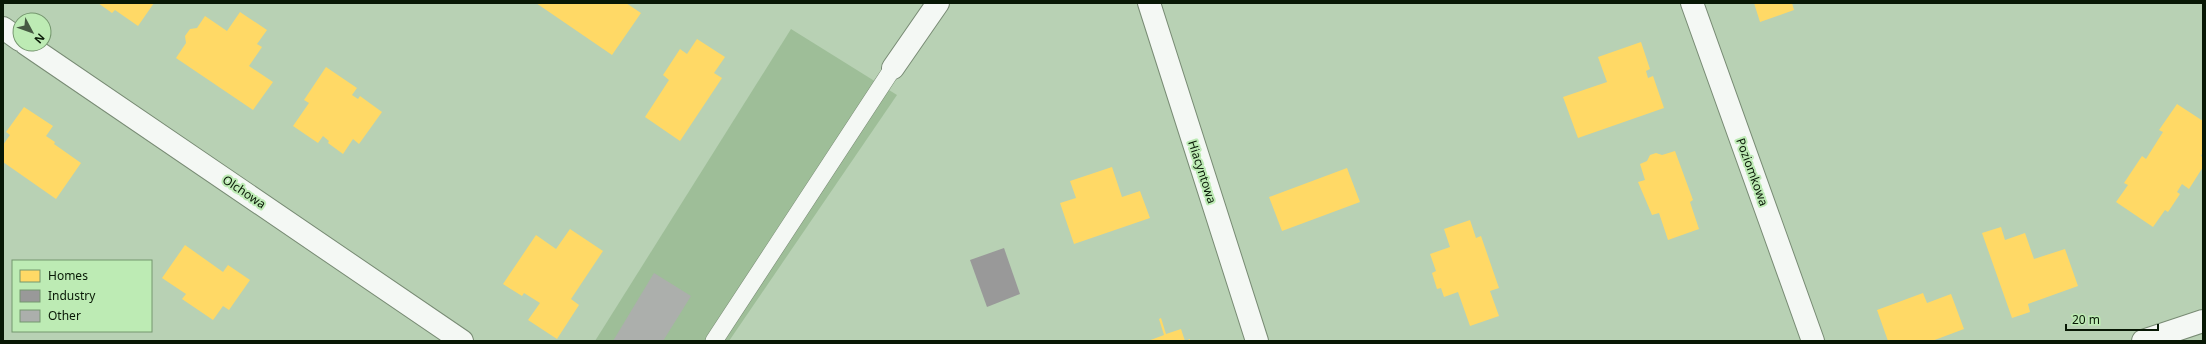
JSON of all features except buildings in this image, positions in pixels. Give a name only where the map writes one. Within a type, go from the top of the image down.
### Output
[{"type":"street","points":[[893,68],[938,3]]},
{"type":"street","name":"Hiacyntowa","points":[[1148,3],[1257,341]]},
{"type":"street","name":"Poziomkowa","points":[[1692,3],[1813,341]]},
{"type":"street","points":[[3,28],[12,34]]},
{"type":"street","name":"Olchowa","points":[[38,52],[462,341]]},
{"type":"street","points":[[2143,341],[2203,321]]},
{"type":"lane","points":[[714,341],[893,68]]},
{"type":"green space","points":[[791,29],[897,95],[729,341],[595,341]]}]
